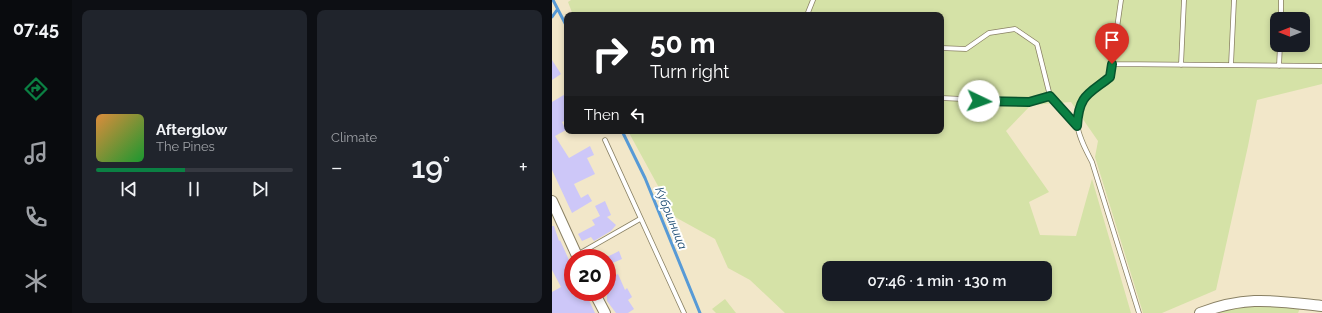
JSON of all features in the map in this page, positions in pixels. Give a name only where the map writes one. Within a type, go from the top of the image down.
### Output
[{"type":"street","points":[[552,201],[574,249]]},
{"type":"street","points":[[1200,313],[1216,307],[1245,300],[1263,300],[1322,306]]},
{"type":"street","points":[[599,301],[605,313]]},
{"type":"lane","points":[[808,12],[813,0]]},
{"type":"lane","points":[[1121,0],[1110,77],[1090,90],[1078,109],[1077,126],[1080,139],[1092,162],[1139,313]]},
{"type":"lane","points":[[1181,65],[1184,0]]},
{"type":"lane","points":[[1231,65],[1234,0]]},
{"type":"lane","points":[[1280,12],[1281,0]]},
{"type":"lane","points":[[944,48],[966,49],[990,33],[1015,29],[1037,44],[1050,96],[1077,126]]},
{"type":"lane","points":[[1279,66],[1280,52]]},
{"type":"lane","points":[[1112,64],[1322,66]]},
{"type":"lane","points":[[944,98],[1029,102],[1050,96]]},
{"type":"lane","points":[[605,140],[684,313]]},
{"type":"lane","points":[[589,249],[640,219]]},
{"type":"green space","points":[[571,0],[1322,0],[1322,84],[1257,100],[1216,290],[1162,313],[1143,313],[1095,157],[1098,141],[1071,102],[1031,105],[1006,131],[1049,192],[1029,202],[1040,235],[1076,236],[1092,179],[1131,313],[785,313],[750,280],[728,268],[715,239],[675,217],[630,134],[944,134],[944,12],[572,12],[568,2]]},
{"type":"green space","points":[[725,299],[736,313],[716,313],[712,309]]},
{"type":"green space","points":[[1258,305],[1300,308],[1298,313],[1210,313],[1218,310]]},
{"type":"building","points":[[552,60],[561,74],[552,80]]},
{"type":"building","points":[[564,95],[564,121],[562,122],[564,131],[555,136],[569,158],[590,146],[594,155],[587,158],[595,174],[574,184],[581,198],[588,194],[592,201],[572,213],[552,170],[552,102]]},
{"type":"building","points":[[605,201],[611,215],[607,217],[616,225],[611,231],[594,241],[591,237],[582,241],[578,234],[595,225],[592,220],[600,216],[595,206]]},
{"type":"building","points":[[552,226],[554,226],[559,241],[560,240],[564,249],[564,301],[589,301],[595,313],[552,313],[552,292],[561,287],[552,270]]},
{"type":"building","points":[[619,251],[622,259],[616,262],[616,252]]},
{"type":"building","points":[[618,274],[625,290],[627,288],[632,297],[628,300],[634,309],[628,313],[616,313],[607,301],[616,301],[616,275]]},
{"type":"waterway","name":"Кубршница","points":[[553,0],[564,21]]},
{"type":"waterway","points":[[552,17],[557,10]]},
{"type":"waterway","name":"Кубршница","points":[[623,134],[645,178],[700,313]]},
{"type":"route","points":[[979,101],[1029,102],[1050,96],[1077,126],[1078,109],[1090,90],[1103,83],[1110,77],[1112,64]]}]
